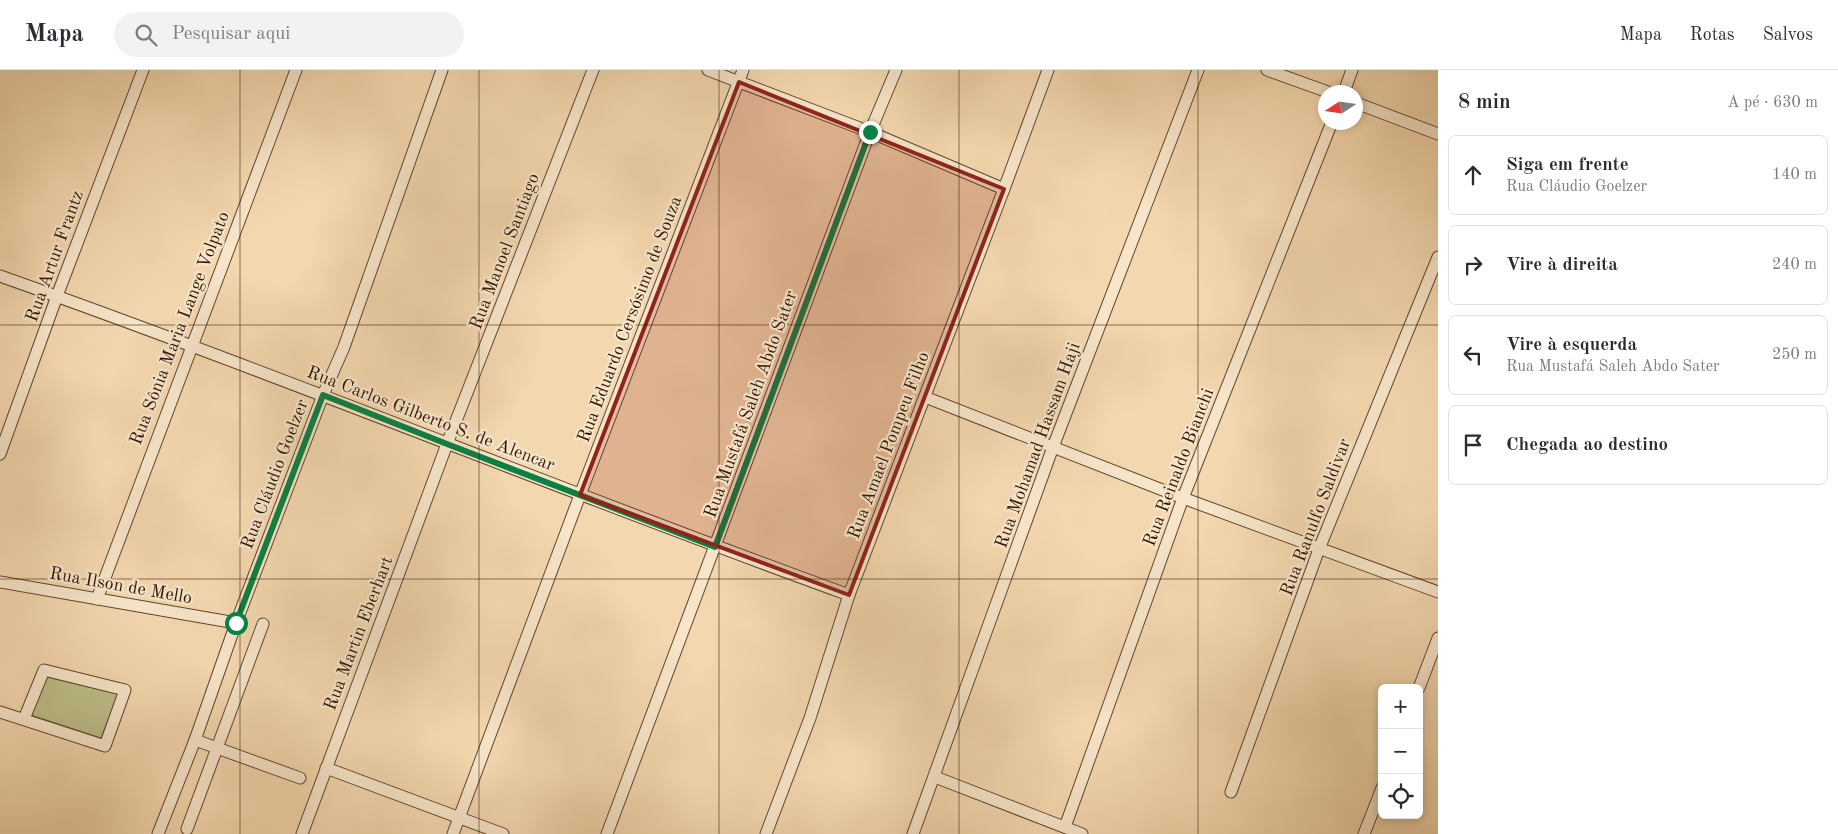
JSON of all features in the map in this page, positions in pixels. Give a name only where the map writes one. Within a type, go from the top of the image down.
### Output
[{"type":"street","name":"Rua Artur Frantz","points":[[0,454],[57,296],[143,70]]},
{"type":"street","name":"Rua Sônia Maria Lange Volpato","points":[[97,599],[191,344],[296,70]]},
{"type":"street","name":"Rua Cláudio Goelzer","points":[[158,834],[195,740],[236,623],[323,395],[344,347],[442,70]]},
{"type":"street","name":"Rua Manoel Santiago","points":[[447,444],[593,70]]},
{"type":"street","points":[[708,70],[870,132],[1004,189]]},
{"type":"street","name":"Rua Eduardo Cersósimo de Souza","points":[[453,834],[580,495],[744,70]]},
{"type":"street","name":"Rua Mustafá Saleh Abdo Sater","points":[[607,834],[870,132],[896,70]]},
{"type":"street","name":"Rua Amael Pompeu Filho","points":[[766,834],[810,718],[849,595],[1048,70]]},
{"type":"street","name":"Rua Mohamad Hassam Haji","points":[[912,834],[1054,447],[1198,70]]},
{"type":"street","points":[[1267,70],[1318,88]]},
{"type":"street","points":[[1347,85],[1352,70]]},
{"type":"street","points":[[1363,106],[1438,134]]},
{"type":"street","name":"Rua Reinaldo Bianchi","points":[[1065,827],[1183,498],[1329,130]]},
{"type":"street","name":"Rua Ranulfo Saldivar","points":[[1231,792],[1319,549],[1438,257]]},
{"type":"street","name":"Rua Carlos Gilberto S. de Alencar","points":[[0,276],[191,344],[715,547],[849,595]]},
{"type":"street","points":[[925,397],[1183,498],[1438,592]]},
{"type":"street","name":"Rua Martin Eberhart","points":[[302,834],[447,444]]},
{"type":"street","name":"Rua Ilson de Mello","points":[[0,582],[236,623]]},
{"type":"street","points":[[187,829],[263,624]]},
{"type":"street","points":[[1421,684],[1438,638]]},
{"type":"street","points":[[0,712],[105,746],[125,690],[44,670],[24,719]]},
{"type":"street","points":[[195,740],[300,778]]},
{"type":"street","points":[[326,768],[502,834]]},
{"type":"street","points":[[934,777],[1082,834]]},
{"type":"street","points":[[1364,834],[1378,798]]},
{"type":"highlighted area","points":[[739,82],[1004,189],[849,595],[580,495]]},
{"type":"green space","points":[[47,677],[118,694],[101,738],[31,715]]},
{"type":"route","points":[[236,623],[323,395],[715,547],[870,132]]}]
